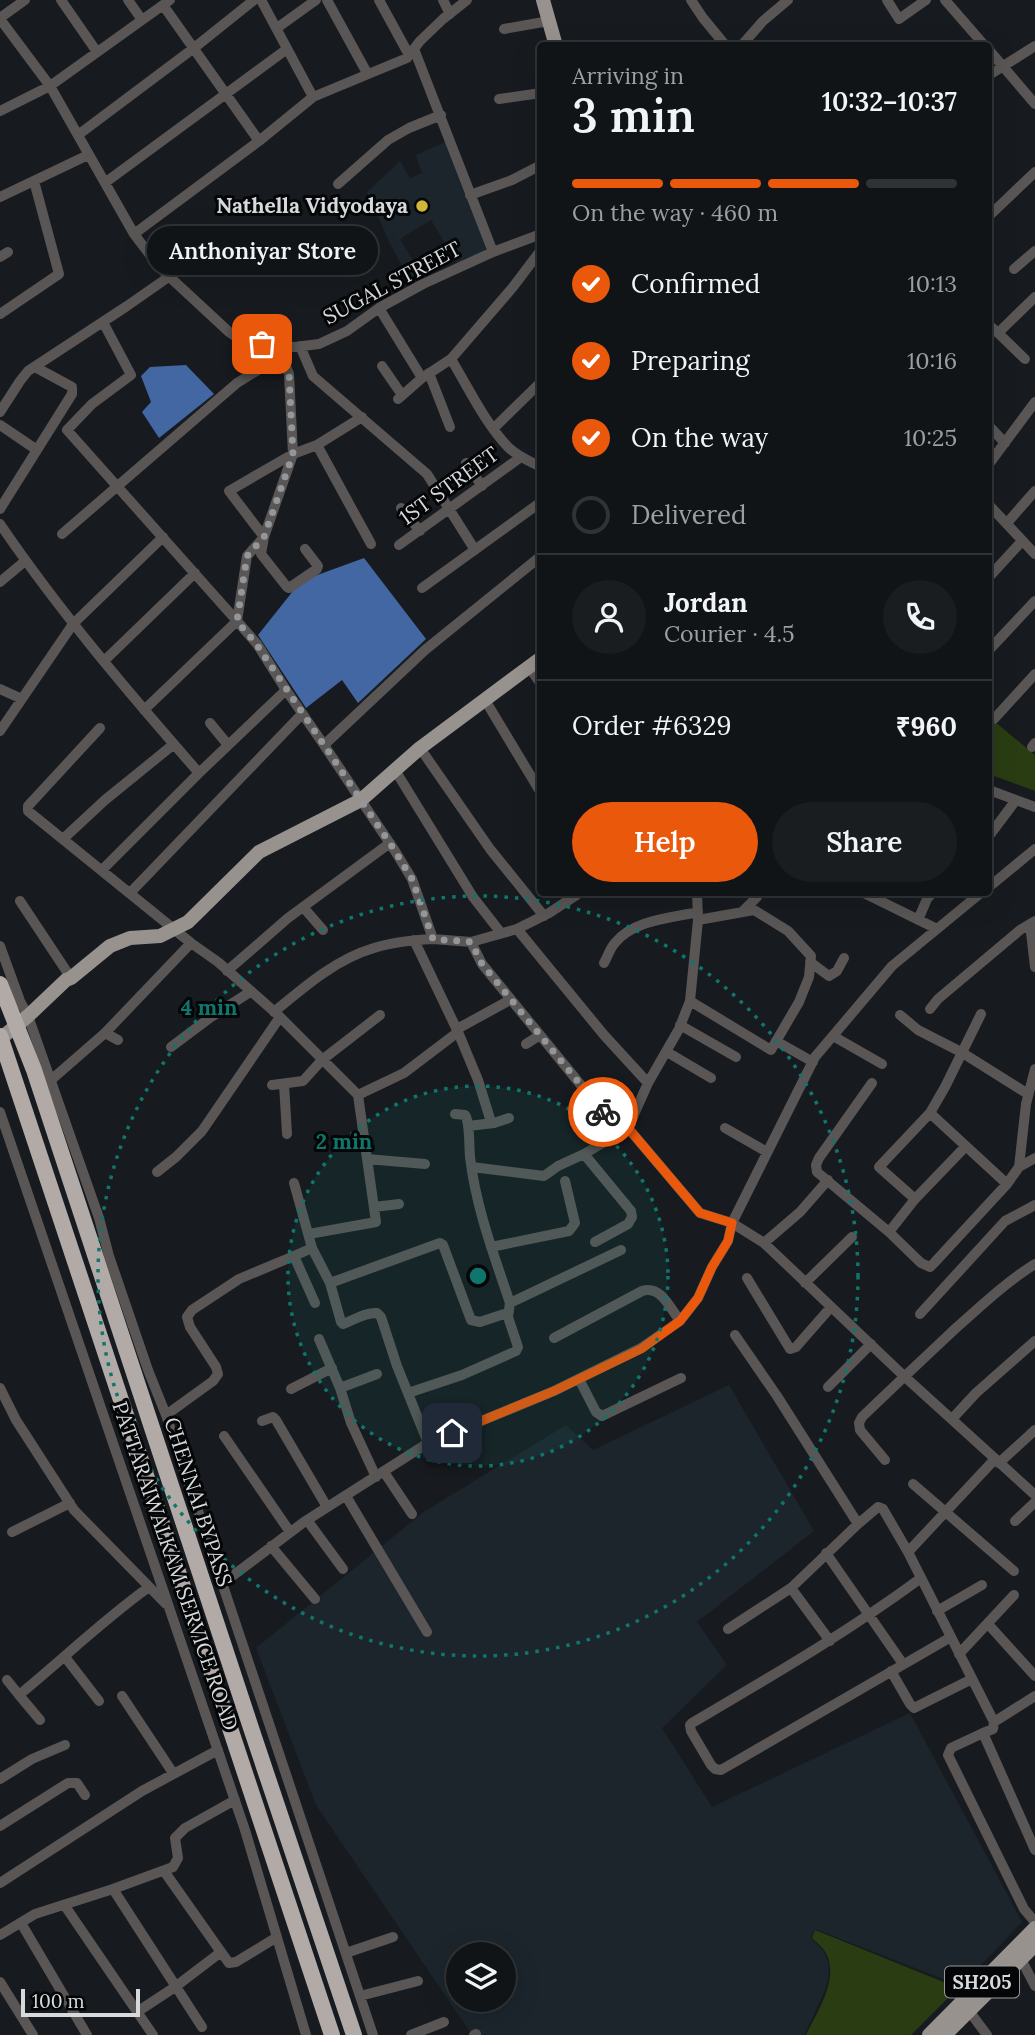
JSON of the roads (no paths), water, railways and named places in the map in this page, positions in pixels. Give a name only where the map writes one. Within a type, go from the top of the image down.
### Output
[{"type":"highway","name":"CHENNAI BYPASS","points":[[0,984],[34,1070],[354,2035]]},
{"type":"highway","name":"CHENNAI BYPASS","points":[[2,1042],[332,2035]]},
{"type":"main road","points":[[543,0],[555,42]]},
{"type":"main road","points":[[2,1042],[66,981],[110,946],[130,938],[160,936],[188,922],[259,852],[361,800],[420,748],[535,663]]},
{"type":"main road","name":"SH205","points":[[929,2035],[1035,1928]]},
{"type":"main road","name":"SH205","points":[[945,2035],[1035,1945]]},
{"type":"street","points":[[25,0],[0,19],[50,86],[134,234],[160,268],[229,332],[247,344],[260,366],[228,390],[62,534]]},
{"type":"street","points":[[61,0],[97,52]]},
{"type":"street","points":[[128,0],[142,20]]},
{"type":"street","points":[[78,135],[254,0]]},
{"type":"street","points":[[261,0],[313,97]]},
{"type":"street","points":[[277,28],[316,0]]},
{"type":"street","points":[[327,0],[367,73]]},
{"type":"street","points":[[379,0],[412,52],[441,115],[493,252]]},
{"type":"street","points":[[443,0],[450,14]]},
{"type":"street","points":[[134,234],[313,97],[394,64],[412,52],[467,0]]},
{"type":"street","points":[[691,0],[723,42]]},
{"type":"street","points":[[744,42],[788,0]]},
{"type":"street","points":[[887,0],[899,19],[920,2]]},
{"type":"street","points":[[945,0],[982,42]]},
{"type":"street","points":[[0,111],[50,86],[166,3],[258,141]]},
{"type":"street","points":[[504,29],[549,21]]},
{"type":"street","points":[[992,73],[1035,47]]},
{"type":"street","points":[[106,182],[288,49]]},
{"type":"street","points":[[992,53],[1035,104]]},
{"type":"street","points":[[499,99],[537,94]]},
{"type":"street","points":[[338,184],[388,140],[441,115]]},
{"type":"street","points":[[0,197],[88,155]]},
{"type":"street","points":[[470,195],[512,180],[537,167]]},
{"type":"street","points":[[992,213],[1035,172]]},
{"type":"street","points":[[0,314],[59,274],[34,181]]},
{"type":"street","name":"SUGAL STREET","points":[[247,344],[319,344],[347,331],[379,308],[424,284],[493,252],[537,236]]},
{"type":"street","points":[[382,366],[399,398],[425,375],[451,359],[537,255]]},
{"type":"street","points":[[1014,269],[1033,256]]},
{"type":"street","points":[[0,412],[20,381],[35,367],[170,276]]},
{"type":"street","points":[[998,333],[1035,297]]},
{"type":"street","points":[[379,308],[425,375],[450,427]]},
{"type":"street","points":[[103,322],[131,375],[92,404],[67,430],[257,645],[412,879],[433,939]]},
{"type":"street","points":[[992,328],[1025,359]]},
{"type":"street","points":[[278,345],[289,374],[293,454],[264,537],[261,554],[289,588],[317,569],[318,566],[305,548]]},
{"type":"street","points":[[300,346],[313,376],[427,474],[475,550]]},
{"type":"street","points":[[451,359],[509,448],[537,465]]},
{"type":"street","points":[[0,509],[72,394],[72,387],[35,367]]},
{"type":"street","points":[[494,428],[537,386]]},
{"type":"street","points":[[992,460],[1034,404]]},
{"type":"street","points":[[264,537],[229,491],[293,454],[317,445],[362,417]]},
{"type":"street","points":[[0,425],[37,450]]},
{"type":"street","points":[[992,429],[1005,443]]},
{"type":"street","points":[[317,445],[371,544]]},
{"type":"street","name":"1ST STREET","points":[[399,545],[521,457]]},
{"type":"street","points":[[466,463],[482,486]]},
{"type":"street","points":[[1007,523],[1035,491]]},
{"type":"street","points":[[422,588],[537,505]]},
{"type":"street","points":[[401,508],[420,531]]},
{"type":"street","points":[[992,508],[1033,550]]},
{"type":"street","points":[[0,524],[73,624],[199,773]]},
{"type":"street","points":[[0,731],[73,624],[163,537]]},
{"type":"street","points":[[144,710],[237,621],[247,556],[264,537]]},
{"type":"street","points":[[992,573],[1022,541]]},
{"type":"street","points":[[324,745],[425,650],[537,559]]},
{"type":"street","points":[[0,582],[25,561]]},
{"type":"street","points":[[104,661],[195,573]]},
{"type":"street","points":[[992,647],[1035,601]]},
{"type":"street","points":[[994,719],[1035,674]]},
{"type":"street","points":[[0,689],[22,699]]},
{"type":"street","points":[[102,870],[286,690]]},
{"type":"street","points":[[485,700],[537,786]]},
{"type":"street","points":[[130,893],[302,714]]},
{"type":"street","points":[[210,723],[228,745]]},
{"type":"street","points":[[100,728],[28,806],[28,811],[277,1014],[358,1095],[376,1222],[309,1234]]},
{"type":"street","points":[[63,839],[105,800],[174,744]]},
{"type":"street","points":[[420,748],[490,849],[544,916]]},
{"type":"street","points":[[395,770],[473,897],[500,933]]},
{"type":"street","points":[[992,791],[1035,807]]},
{"type":"street","points":[[992,832],[1016,800]]},
{"type":"street","points":[[227,971],[303,907],[390,843]]},
{"type":"street","points":[[992,885],[1035,849]]},
{"type":"street","points":[[157,1172],[202,1131],[277,1014],[304,986],[371,948],[414,940],[471,942],[517,929],[575,896]]},
{"type":"street","points":[[471,1167],[544,1176],[628,1128],[690,1001],[698,916],[697,896]]},
{"type":"street","points":[[879,896],[937,929]]},
{"type":"street","points":[[918,920],[930,896]]},
{"type":"street","points":[[221,1583],[307,1520],[428,1443],[579,1379],[641,1349],[680,1321],[698,1298],[728,1241],[732,1223],[813,1062],[892,966],[977,896]]},
{"type":"street","points":[[742,912],[757,897]]},
{"type":"street","points":[[20,901],[71,978]]},
{"type":"street","points":[[303,907],[323,930]]},
{"type":"street","points":[[604,963],[614,944],[627,932],[641,926],[754,910],[788,931],[811,956],[809,977],[799,1002],[771,1051],[690,1001]]},
{"type":"street","points":[[930,1009],[938,999],[1020,930],[1033,923],[1035,967]]},
{"type":"street","points":[[517,929],[604,1035],[648,1083]]},
{"type":"street","points":[[414,940],[478,1080],[491,1122]]},
{"type":"street","points":[[471,942],[479,960],[598,1106],[628,1128],[700,1213],[732,1223],[764,1244],[1035,1495]]},
{"type":"street","points":[[51,1080],[105,1033],[191,943]]},
{"type":"street","points":[[0,946],[28,1016],[99,1217],[108,1256],[166,1415],[373,2035]]},
{"type":"street","points":[[810,962],[829,976],[837,971],[844,958]]},
{"type":"street","points":[[172,1047],[250,992]]},
{"type":"street","points":[[358,1095],[404,1073],[457,1031],[510,1000]]},
{"type":"street","points":[[915,1199],[878,1167],[930,1113],[946,1087],[981,1014]]},
{"type":"street","points":[[272,1085],[303,1081],[322,1060],[380,1015]]},
{"type":"street","points":[[900,1015],[918,1030],[961,1052],[1029,1100]]},
{"type":"street","points":[[680,1025],[736,1056]]},
{"type":"street","points":[[105,1033],[118,1040]]},
{"type":"street","points":[[526,1044],[540,1035]]},
{"type":"street","points":[[833,1036],[882,1064]]},
{"type":"street","points":[[776,1041],[813,1062]]},
{"type":"street","points":[[667,1052],[711,1078]]},
{"type":"street","points":[[1019,1167],[1035,1069]]},
{"type":"street","points":[[872,1083],[819,1158],[817,1172],[926,1266],[930,1267],[1007,1184],[1019,1167],[1035,1158]]},
{"type":"street","points":[[284,1084],[287,1133]]},
{"type":"street","name":"PATTARAIWALKAM SERVICE ROAD","points":[[0,1112],[235,1800],[306,2035]]},
{"type":"street","points":[[930,1113],[1007,1184]]},
{"type":"street","points":[[408,1394],[462,1375],[518,1348],[508,1317],[510,1303],[475,1193],[468,1120],[465,1115],[455,1114]]},
{"type":"street","points":[[468,1126],[509,1118]]},
{"type":"street","points":[[725,1128],[767,1152]]},
{"type":"street","points":[[888,1232],[915,1199],[966,1146]]},
{"type":"street","points":[[584,1154],[631,1211],[632,1217],[631,1222],[596,1242]]},
{"type":"street","points":[[367,1158],[425,1164]]},
{"type":"street","points":[[764,1244],[800,1212],[828,1180]]},
{"type":"street","points":[[492,1247],[565,1233],[572,1228],[575,1223],[565,1181]]},
{"type":"street","points":[[294,1183],[312,1248],[330,1283],[343,1324],[373,1312],[377,1312],[381,1317],[428,1443]]},
{"type":"street","points":[[374,1207],[399,1204]]},
{"type":"street","points":[[920,1314],[1005,1221],[1035,1205]]},
{"type":"street","points":[[805,1283],[852,1237]]},
{"type":"street","points":[[330,1283],[440,1243],[471,1320],[480,1322],[504,1314],[508,1317]]},
{"type":"street","points":[[166,1415],[213,1381],[218,1374],[190,1327],[187,1317],[191,1310],[239,1279],[312,1248]]},
{"type":"street","points":[[510,1303],[621,1250]]},
{"type":"street","points":[[943,1253],[961,1270]]},
{"type":"street","points":[[294,1256],[316,1303]]},
{"type":"street","points":[[885,1460],[860,1430],[859,1423],[904,1376],[1006,1284],[1035,1264]]},
{"type":"street","points":[[747,1278],[790,1349],[796,1348],[831,1307]]},
{"type":"street","points":[[554,1338],[649,1289],[659,1292],[680,1321]]},
{"type":"street","points":[[735,1335],[858,1524]]},
{"type":"street","points":[[319,1339],[340,1388],[351,1423],[380,1474],[411,1514]]},
{"type":"street","points":[[952,1419],[976,1393],[1035,1340]]},
{"type":"street","points":[[828,1387],[871,1344]]},
{"type":"street","points":[[291,1389],[331,1368]]},
{"type":"street","points":[[340,1388],[376,1374]]},
{"type":"street","points":[[579,1379],[596,1412],[601,1416],[681,1378]]},
{"type":"street","points":[[0,1388],[16,1420],[74,1510],[169,1607]]},
{"type":"street","points":[[262,1421],[272,1417],[276,1420],[327,1507]]},
{"type":"street","points":[[908,1552],[997,1461],[1035,1430]]},
{"type":"street","points":[[224,1436],[290,1532]]},
{"type":"street","points":[[913,1484],[1014,1571]]},
{"type":"street","points":[[346,1496],[428,1632]]},
{"type":"street","points":[[1015,1521],[1035,1502]]},
{"type":"street","points":[[12,1532],[69,1503]]},
{"type":"street","points":[[728,1629],[791,1588],[872,1510],[878,1507],[883,1509],[908,1552],[994,1722],[993,1729],[951,1748],[948,1755],[1024,1909],[1035,1922]]},
{"type":"street","points":[[307,1520],[343,1569]]},
{"type":"street","points":[[271,1546],[315,1599]]},
{"type":"street","points":[[826,1553],[903,1664]]},
{"type":"street","points":[[921,1578],[830,1641],[692,1723],[691,1731],[711,1765],[721,1770],[951,1637]]},
{"type":"street","points":[[937,1611],[982,1585]]},
{"type":"street","points":[[19,1695],[116,1611],[149,1587]]},
{"type":"street","points":[[791,1588],[830,1641]]},
{"type":"street","points":[[959,1654],[1014,1595]]},
{"type":"street","points":[[988,1624],[1035,1675]]},
{"type":"street","points":[[65,1657],[100,1701]]},
{"type":"street","points":[[891,1671],[914,1708],[972,1679]]},
{"type":"street","points":[[6,1680],[40,1720]]},
{"type":"street","points":[[122,1696],[173,1773]]},
{"type":"street","points":[[994,1722],[1035,1696]]},
{"type":"street","points":[[983,1733],[1035,1850]]},
{"type":"street","points":[[0,1779],[32,1759],[65,1745]]},
{"type":"street","points":[[0,1883],[173,1773],[218,1750]]},
{"type":"street","points":[[0,1826],[68,1783],[77,1783],[85,1795]]},
{"type":"street","points":[[1,1932],[35,1914],[173,1867],[178,1858],[175,1838],[185,1828],[235,1800]]},
{"type":"street","points":[[164,1871],[229,1963],[236,1962],[277,1937]]},
{"type":"street","points":[[113,1889],[202,2027]]},
{"type":"street","points":[[65,1906],[153,2035]]},
{"type":"street","points":[[21,1923],[87,2035]]},
{"type":"street","points":[[346,1953],[393,1937]]},
{"type":"street","points":[[137,2012],[221,1952]]},
{"type":"street","points":[[1021,1959],[1035,1986]]},
{"type":"street","points":[[360,1996],[418,1981]]},
{"type":"street","points":[[0,1982],[33,2035]]},
{"type":"street","points":[[969,2011],[987,2035]]},
{"type":"street","points":[[411,2035],[444,2022]]},
{"type":"water","points":[[186,365],[214,394],[159,438],[142,412],[151,402],[141,376],[150,367]]},
{"type":"water","points":[[364,558],[426,639],[358,703],[342,680],[306,708],[258,635],[301,581]]},
{"type":"place","name":"Nathella Vidyodaya","points":[[422,206]]},
{"type":"place","name":"Anthoniyar Store","points":[[262,344]]}]
